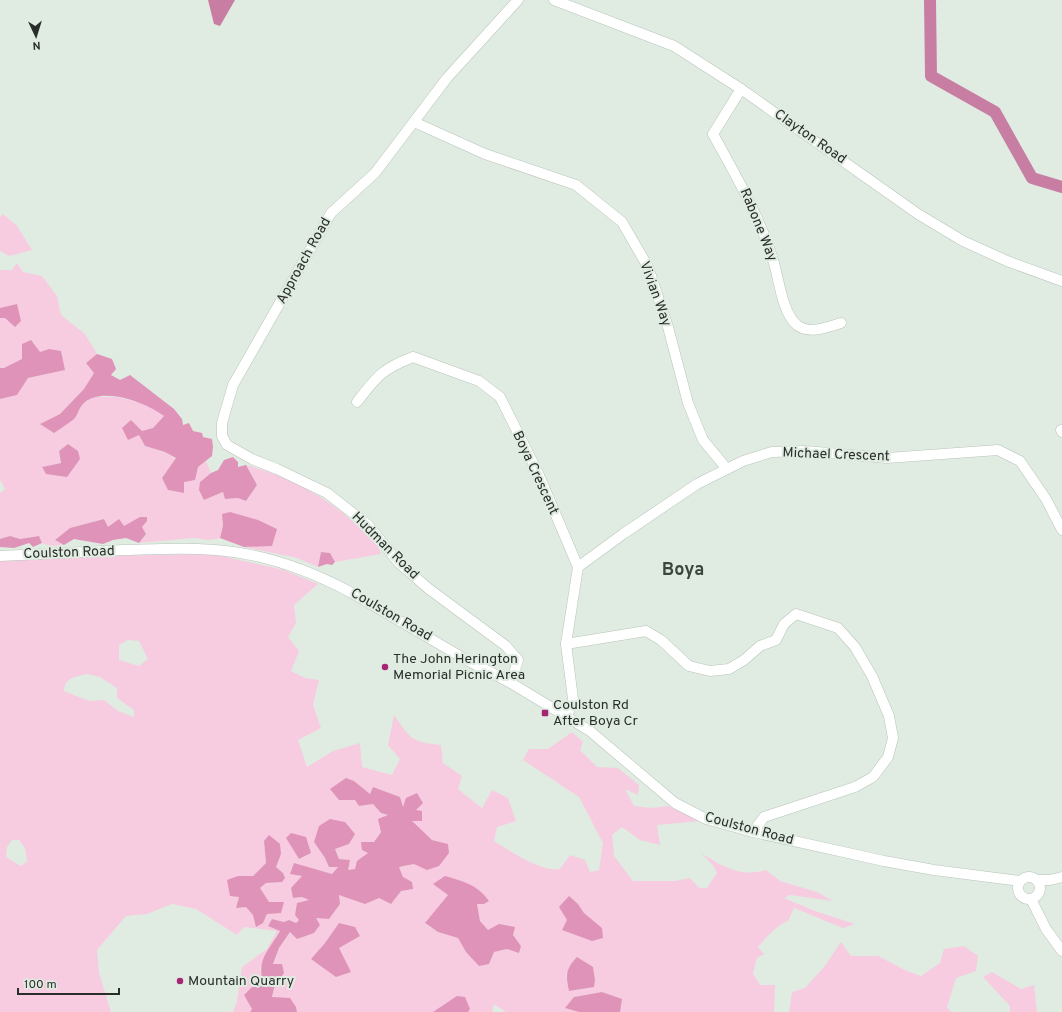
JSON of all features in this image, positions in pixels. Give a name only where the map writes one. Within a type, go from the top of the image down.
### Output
[{"type":"street","name":"Approach Road","points":[[222,436],[222,423],[233,385],[330,213],[376,173],[447,78],[518,0]]},
{"type":"street","name":"Clayton Road","points":[[554,0],[674,46],[741,89],[918,214],[963,241],[1007,261],[1062,281]]},
{"type":"street","name":"Rabone Way","points":[[741,89],[713,134],[751,203],[773,261],[788,313],[799,327],[808,330],[824,328],[841,322]]},
{"type":"street","name":"Vivian Way","points":[[414,122],[485,154],[576,185],[622,222],[648,267],[668,327],[688,403],[703,440],[727,469]]},
{"type":"street","name":"Boya Crescent","points":[[357,402],[377,375],[395,364],[413,356],[479,381],[500,397],[538,473],[578,567]]},
{"type":"street","name":"Hudman Road","points":[[222,436],[227,445],[238,452],[327,493],[368,525],[400,563],[419,580],[506,646],[518,660],[512,683]]},
{"type":"street","name":"Michael Crescent","points":[[578,567],[623,534],[697,484],[743,461],[772,452],[805,451],[887,458],[998,450],[1020,461],[1046,499],[1062,530]]},
{"type":"street","name":"Coulston Road","points":[[0,556],[174,548],[216,550],[250,554],[287,564],[319,575],[465,659],[512,683],[590,731],[675,803],[706,819],[753,832],[884,861],[993,879],[1019,886],[1023,898],[1037,891]]},
{"type":"street","points":[[567,717],[573,699],[566,644],[578,567]]},
{"type":"street","points":[[566,644],[646,631],[661,640],[689,666],[710,671],[728,669],[744,660],[760,646],[776,640],[784,624],[796,614],[838,628],[855,647],[868,671],[888,716],[893,738],[888,758],[873,777],[867,781],[831,796],[764,817],[753,832]]},
{"type":"street","points":[[1019,886],[1030,877],[1037,891],[1040,919],[1062,951]]},
{"type":"street","points":[[1037,891],[1050,880],[1062,877]]},
{"type":"street","points":[[1037,891],[1062,882]]},
{"type":"shaded area","points":[[208,0],[235,0],[220,26],[214,24]]},
{"type":"shaded area","points":[[3,214],[17,226],[32,250],[9,256],[0,251],[0,217]]},
{"type":"shaded area","points":[[17,263],[23,272],[42,276],[57,296],[61,315],[85,334],[97,354],[86,363],[94,373],[84,389],[60,414],[40,424],[75,418],[83,403],[95,397],[119,397],[144,404],[165,415],[153,428],[142,431],[139,435],[145,446],[165,452],[176,459],[162,478],[168,490],[184,493],[184,481],[195,480],[198,467],[206,461],[211,473],[200,482],[204,500],[224,492],[225,499],[238,498],[246,501],[257,485],[246,465],[278,475],[294,482],[337,508],[373,541],[381,554],[335,562],[330,553],[321,552],[318,567],[297,558],[244,547],[272,546],[222,520],[223,526],[220,538],[210,540],[194,538],[139,543],[146,534],[142,527],[147,521],[124,526],[111,525],[108,528],[104,519],[70,528],[55,540],[64,545],[51,546],[42,543],[39,536],[20,539],[10,536],[0,539],[0,493],[5,489],[0,480],[0,399],[17,395],[28,378],[65,370],[49,349],[4,368],[0,368],[0,318],[5,318],[17,305],[0,308],[0,270],[12,270]],"holes":[[[68,444],[78,451],[46,474],[42,467],[61,463],[59,451]]]},
{"type":"shaded area","points":[[17,304],[21,321],[15,327],[5,318],[0,318],[0,308]]},
{"type":"shaded area","points":[[31,340],[40,352],[49,349],[61,351],[65,370],[28,378],[17,395],[0,399],[0,368],[4,368],[22,359],[22,344]]},
{"type":"shaded area","points":[[97,354],[112,359],[116,369],[111,375],[120,380],[130,375],[174,409],[182,419],[183,425],[189,423],[193,431],[202,433],[203,437],[212,439],[212,456],[198,467],[195,480],[184,482],[184,493],[168,490],[162,478],[176,458],[165,452],[145,446],[139,435],[128,440],[122,428],[131,420],[142,431],[153,428],[164,416],[147,406],[125,398],[102,396],[92,398],[84,403],[74,419],[54,433],[40,424],[60,414],[84,389],[94,373],[86,363]]},
{"type":"shaded area","points":[[68,444],[78,451],[80,459],[67,477],[46,474],[42,467],[61,463],[59,451]]},
{"type":"shaded area","points":[[233,457],[238,462],[238,467],[246,465],[257,485],[246,501],[238,498],[225,499],[223,492],[204,500],[199,490],[200,482],[211,473],[218,470],[224,460]]},
{"type":"shaded area","points":[[230,512],[258,520],[277,529],[272,546],[244,547],[220,538],[223,526],[222,514]]},
{"type":"shaded area","points":[[140,517],[147,517],[147,521],[142,527],[146,534],[139,543],[126,538],[113,540],[103,544],[74,539],[64,545],[55,540],[70,528],[104,519],[108,527],[119,519],[124,526]]},
{"type":"shaded area","points":[[10,536],[20,539],[39,536],[42,543],[33,547],[29,543],[14,548],[0,547],[0,539]]},
{"type":"shaded area","points":[[321,552],[330,553],[335,562],[332,565],[327,564],[318,567]]},
{"type":"shaded area","points":[[213,554],[284,570],[318,584],[294,605],[296,623],[288,637],[299,651],[291,671],[305,678],[319,680],[313,705],[321,728],[298,740],[307,767],[333,751],[360,743],[362,767],[392,775],[400,759],[388,745],[394,715],[408,734],[417,741],[441,745],[443,763],[462,776],[458,789],[482,808],[492,790],[508,798],[516,821],[497,827],[494,841],[535,865],[544,868],[560,869],[570,855],[585,860],[590,872],[599,870],[603,843],[579,797],[523,760],[529,749],[548,749],[572,732],[583,742],[580,750],[597,767],[618,768],[639,785],[638,795],[625,789],[634,806],[651,808],[668,806],[699,821],[657,825],[660,845],[640,840],[622,827],[612,835],[614,856],[633,881],[675,881],[690,878],[699,888],[707,888],[717,873],[713,865],[701,853],[724,866],[740,872],[749,873],[766,870],[780,881],[817,892],[833,901],[790,895],[784,898],[815,911],[855,924],[843,928],[794,908],[788,921],[775,929],[768,936],[758,947],[764,954],[757,958],[753,974],[760,985],[775,985],[774,1012],[620,1012],[621,999],[602,992],[574,997],[566,1008],[579,1012],[506,1012],[494,1004],[492,1012],[468,1012],[470,1009],[433,1012],[297,1012],[296,1007],[272,998],[274,988],[284,973],[273,965],[279,948],[290,932],[315,917],[329,919],[340,904],[338,894],[352,898],[379,898],[391,904],[400,891],[413,889],[403,877],[399,867],[414,864],[448,844],[431,839],[423,834],[411,820],[421,821],[403,807],[400,797],[373,787],[370,795],[354,781],[355,800],[359,806],[373,804],[381,813],[389,815],[369,853],[358,861],[355,869],[347,870],[350,860],[339,859],[335,849],[349,844],[314,842],[325,858],[329,867],[338,867],[332,874],[294,864],[296,875],[302,876],[294,898],[303,897],[309,900],[296,923],[289,920],[284,922],[272,919],[268,926],[280,930],[260,968],[262,979],[256,983],[252,1009],[250,1012],[233,1012],[237,1001],[242,967],[267,949],[277,931],[244,927],[237,935],[196,909],[172,904],[147,914],[126,916],[97,950],[99,973],[111,1012],[0,1012],[0,560],[84,556]],"holes":[[[128,640],[139,641],[148,659],[139,666],[119,660],[119,645]],[[87,674],[100,677],[117,688],[117,698],[134,710],[134,717],[118,711],[104,700],[89,701],[64,691],[66,683],[71,678]],[[12,840],[19,840],[25,848],[27,861],[21,866],[6,857],[7,847]],[[264,841],[281,854],[276,867],[283,873],[282,882],[266,883],[260,888],[268,905],[263,923],[246,907],[236,907],[239,897],[238,876],[253,876],[266,863]],[[294,850],[311,853],[299,859]],[[449,894],[477,904],[480,921],[488,931],[513,935],[521,946],[494,952],[489,964],[466,952],[458,938],[438,932],[425,924]],[[578,904],[584,913],[602,928],[562,930]],[[339,923],[339,948],[311,959],[325,943]],[[566,974],[595,980],[594,987],[569,991]]]},
{"type":"shaded area","points":[[346,778],[354,781],[370,794],[373,787],[400,797],[403,807],[406,798],[417,793],[423,803],[416,810],[422,811],[422,821],[412,821],[432,840],[448,844],[449,853],[439,866],[427,870],[414,864],[399,867],[403,877],[412,882],[413,889],[401,891],[391,904],[379,898],[365,904],[339,895],[340,904],[329,919],[316,918],[320,925],[314,933],[297,939],[290,932],[279,948],[273,964],[282,964],[284,973],[274,988],[272,997],[290,998],[296,1007],[297,1012],[250,1012],[252,1009],[244,995],[262,979],[261,971],[263,959],[280,931],[268,926],[272,919],[284,922],[289,920],[296,923],[299,920],[295,915],[297,903],[309,900],[302,897],[293,898],[291,888],[302,876],[290,874],[294,863],[332,874],[338,867],[329,867],[325,858],[314,842],[319,826],[330,819],[345,822],[355,834],[349,844],[335,849],[339,859],[350,860],[348,870],[355,869],[357,861],[368,853],[362,850],[361,842],[374,842],[381,832],[378,819],[388,815],[381,813],[373,804],[359,806],[355,800],[339,800],[330,789]]},
{"type":"shaded area","points":[[291,833],[306,837],[311,853],[299,859],[286,838]]},
{"type":"shaded area","points":[[269,835],[280,844],[281,854],[276,867],[283,873],[285,878],[282,882],[266,883],[260,888],[269,902],[284,902],[281,913],[267,914],[263,923],[256,927],[253,915],[246,907],[236,908],[239,897],[230,896],[227,880],[238,876],[253,876],[266,863],[264,841]]},
{"type":"shaded area","points":[[445,876],[470,884],[480,891],[489,901],[484,904],[477,904],[480,921],[488,930],[499,924],[515,927],[513,935],[521,946],[519,953],[507,949],[494,952],[489,964],[479,966],[466,952],[458,938],[438,932],[425,923],[448,895],[433,884]]},
{"type":"shaded area","points":[[569,896],[578,904],[584,913],[602,928],[603,938],[592,941],[562,930],[567,920],[559,907]]},
{"type":"shaded area","points":[[339,923],[355,927],[360,936],[339,948],[351,972],[336,977],[311,959],[325,943]]},
{"type":"shaded area","points":[[841,942],[851,956],[878,956],[907,971],[921,976],[940,963],[944,949],[964,946],[978,956],[976,971],[956,978],[947,1007],[951,1012],[789,1012],[792,992],[805,988],[824,967]]},
{"type":"shaded area","points":[[577,957],[593,967],[595,980],[594,987],[569,991],[567,973],[568,969]]},
{"type":"shaded area","points":[[992,972],[1021,989],[1034,985],[1037,1012],[1010,1012],[1010,1006],[983,977]]},
{"type":"shaded area","points":[[602,992],[622,999],[620,1012],[579,1012],[565,1008],[574,997]]},
{"type":"shaded area","points":[[457,996],[465,997],[470,1009],[468,1012],[433,1012]]},
{"type":"waterway","points":[[930,0],[931,76],[995,112],[1032,178],[1062,187]]},
{"type":"place","name":"The John Herington Memorial Picnic Area","points":[[385,667]]},
{"type":"place","name":"Coulston Rd After Boya Cr","points":[[545,713]]},
{"type":"place","name":"Mountain Quarry","points":[[180,981]]},
{"type":"district","name":"Boya","points":[[683,570]]}]
